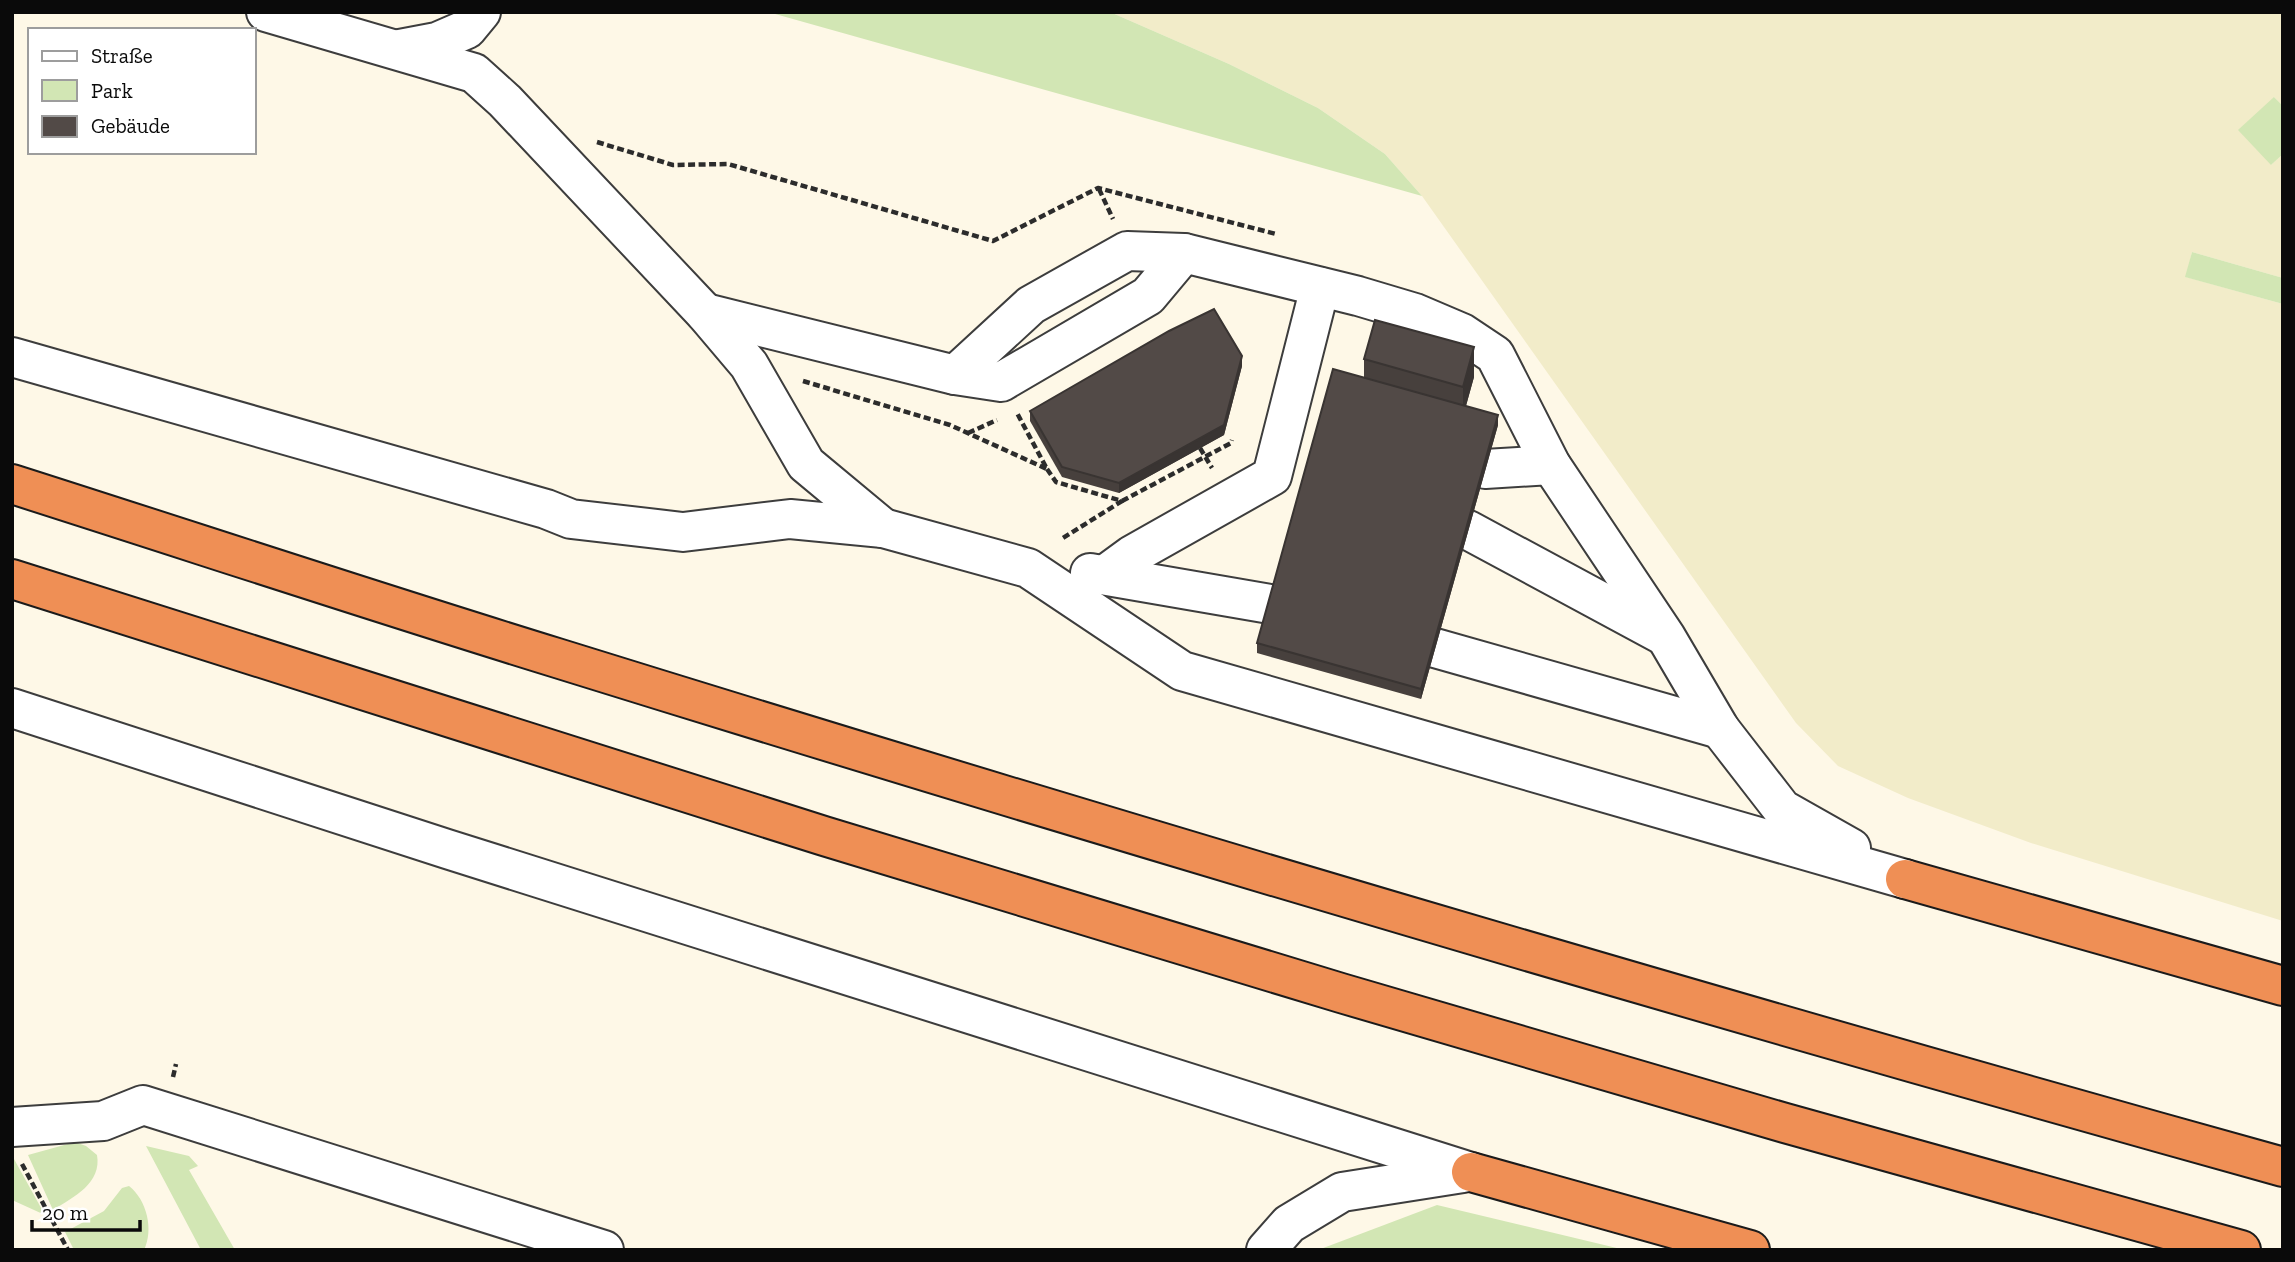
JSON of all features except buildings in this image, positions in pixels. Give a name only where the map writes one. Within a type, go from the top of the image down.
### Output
[{"type":"highway","points":[[12,484],[550,656],[939,776],[1426,922],[1992,1086],[2283,1167]]},
{"type":"highway","points":[[12,579],[824,836],[1341,993],[1785,1123],[2241,1250]]},
{"type":"highway","points":[[1905,879],[2283,986]]},
{"type":"highway","points":[[1471,1172],[1750,1250]]},
{"type":"lane","points":[[266,12],[474,73],[505,101],[705,313],[749,365],[806,464],[883,528]]},
{"type":"lane","points":[[398,49],[437,42],[467,29],[481,12]]},
{"type":"lane","points":[[955,375],[1031,305],[1127,251],[1184,253],[1415,313],[1462,333],[1495,355],[1550,464],[1666,637],[1720,729],[1782,809],[1905,879]]},
{"type":"lane","points":[[705,313],[955,375],[1001,382],[1148,296],[1184,253]]},
{"type":"lane","points":[[1106,574],[1132,555],[1288,480],[1305,417],[1320,287]]},
{"type":"lane","points":[[12,357],[546,509],[570,519],[683,532],[790,519],[883,528],[1028,568],[1106,574],[1270,604]]},
{"type":"lane","points":[[1485,469],[1550,464]]},
{"type":"lane","points":[[1468,530],[1666,637]]},
{"type":"lane","points":[[1028,568],[1182,671],[1905,879]]},
{"type":"lane","points":[[1435,648],[1720,729]]},
{"type":"lane","points":[[12,708],[447,849],[1471,1172]]},
{"type":"lane","points":[[15,1142],[103,1121],[143,1105],[604,1250]]},
{"type":"lane","points":[[1266,1250],[1289,1224],[1342,1192],[1471,1172]]},
{"type":"path","points":[[584,138],[673,165],[728,164],[993,242],[1098,188],[1284,236]]},
{"type":"path","points":[[749,365],[950,425],[1047,469]]},
{"type":"path","points":[[1016,411],[1056,482],[1122,501]]},
{"type":"path","points":[[1063,538],[1122,501],[1231,443],[1232,440]]},
{"type":"path","points":[[15,1142],[68,1250]]},
{"type":"shaded area","points":[[1110,12],[2283,12],[2283,106],[2274,97],[2271,165],[2283,154],[2283,278],[2192,252],[2186,277],[2283,304],[2283,921],[2031,843],[1908,798],[1838,766],[1796,723],[1422,196],[1385,154],[1318,108],[1229,64]]},
{"type":"green space","points":[[768,12],[1110,12],[1229,64],[1318,108],[1385,154],[1422,196]]},
{"type":"green space","points":[[2274,97],[2283,106],[2283,154],[2271,165],[2238,130]]},
{"type":"green space","points":[[2192,252],[2283,278],[2283,304],[2185,277]]},
{"type":"green space","points":[[75,1142],[86,1146],[97,1155],[95,1174],[85,1188],[53,1210],[28,1155]]},
{"type":"green space","points":[[146,1146],[189,1156],[198,1166],[189,1170],[235,1250],[201,1250]]},
{"type":"green space","points":[[14,1159],[45,1215],[12,1200]]},
{"type":"green space","points":[[129,1186],[140,1199],[147,1216],[148,1234],[144,1250],[74,1250],[65,1232],[104,1211],[122,1188]]},
{"type":"green space","points":[[1437,1205],[1625,1250],[1318,1250]]}]
